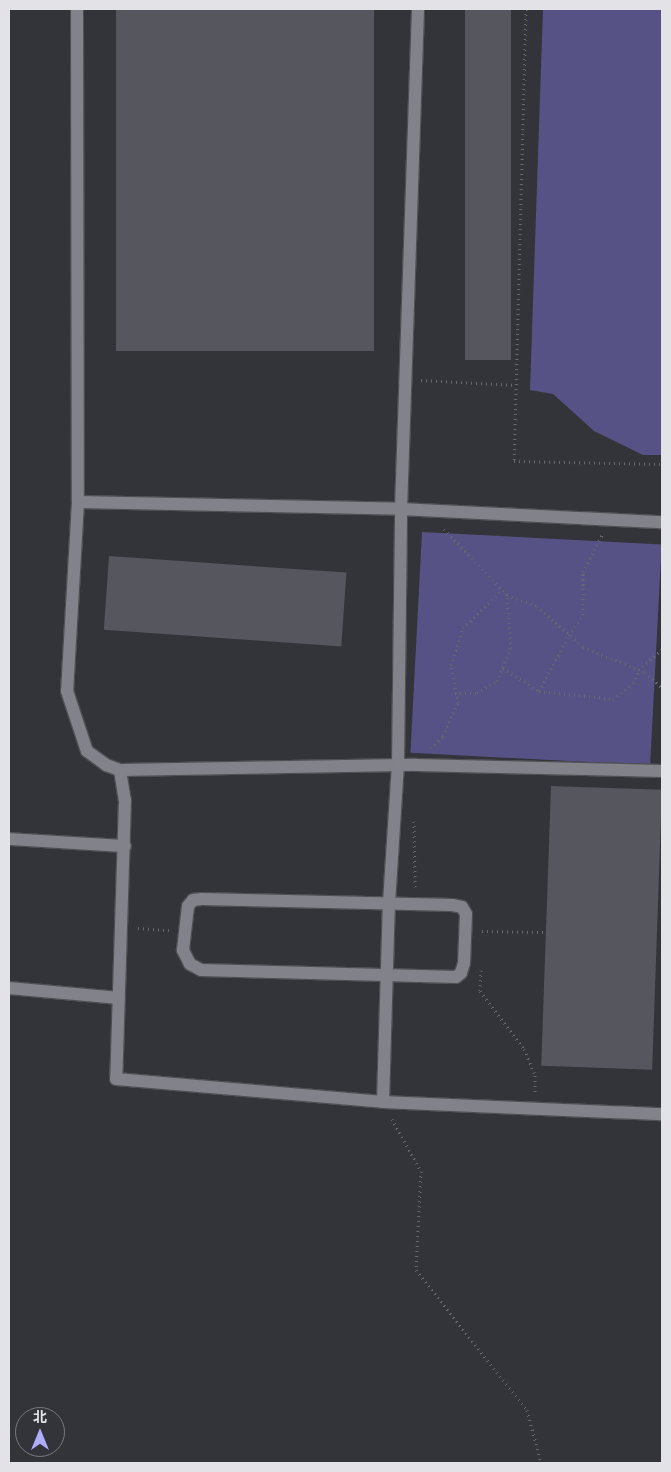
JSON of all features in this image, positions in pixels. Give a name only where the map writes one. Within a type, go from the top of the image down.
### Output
[{"type":"lane","points":[[77,9],[78,502],[68,691],[88,751],[106,765],[120,770],[416,765],[662,771]]},
{"type":"lane","points":[[383,1102],[388,903],[398,765],[401,509],[418,9]]},
{"type":"lane","points":[[78,502],[401,509],[662,522]]},
{"type":"lane","points":[[120,770],[125,800],[125,846],[116,1079],[383,1102],[662,1114]]},
{"type":"lane","points":[[9,839],[125,846]]},
{"type":"lane","points":[[193,900],[388,903],[462,907],[466,914],[466,931],[464,964],[461,973],[456,977],[386,973],[201,970],[190,964],[183,950],[188,906],[193,900]]},
{"type":"lane","points":[[9,988],[119,998]]},
{"type":"path","points":[[526,9],[514,461],[662,464]]},
{"type":"path","points":[[405,380],[516,385]]},
{"type":"path","points":[[426,510],[507,595],[537,606],[583,647],[645,672],[662,688]]},
{"type":"path","points":[[539,691],[569,635],[583,615],[583,572],[610,519]]},
{"type":"path","points":[[416,765],[443,736],[458,703],[451,665],[463,628],[502,590]]},
{"type":"path","points":[[456,693],[477,693],[497,681],[511,648],[507,595]]},
{"type":"path","points":[[503,668],[539,691],[613,699],[634,682],[639,670],[662,649]]},
{"type":"path","points":[[123,926],[184,931]]},
{"type":"path","points":[[466,931],[545,932]]},
{"type":"path","points":[[383,1102],[421,1171],[416,1270],[527,1410],[542,1463]]},
{"type":"shaded area","points":[[543,9],[662,9],[662,455],[643,455],[594,431],[553,394],[530,390]]},
{"type":"shaded area","points":[[422,532],[662,545],[650,765],[410,753]]},
{"type":"building","points":[[116,9],[374,9],[374,351],[116,351]]},
{"type":"building","points":[[465,9],[511,9],[511,360],[465,360]]},
{"type":"building","points":[[109,556],[346,573],[341,646],[104,630]]},
{"type":"building","points":[[551,786],[662,790],[652,1070],[541,1066]]}]
